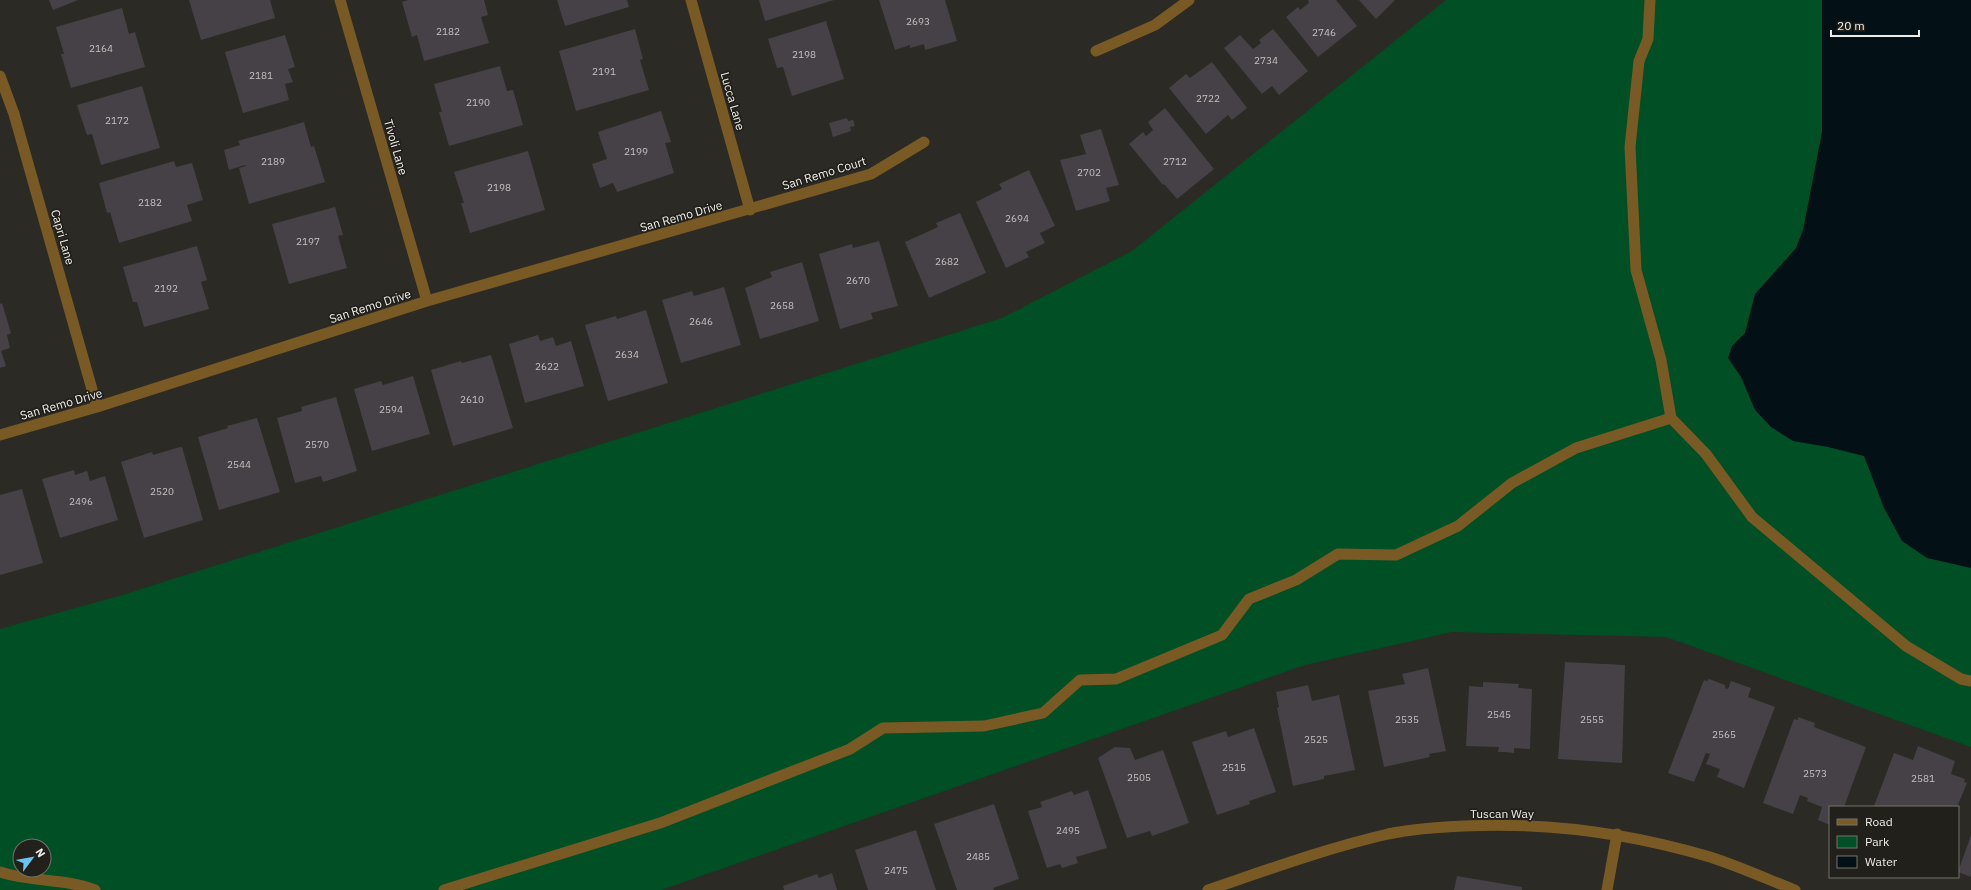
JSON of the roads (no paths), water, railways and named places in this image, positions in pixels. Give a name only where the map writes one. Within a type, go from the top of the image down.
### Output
[{"type":"street","name":"Tivoli Lane","points":[[340,0],[427,301]]},
{"type":"street","name":"Lucca Lane","points":[[691,0],[750,210]]},
{"type":"street","points":[[1096,51],[1155,25],[1189,0]]},
{"type":"street","points":[[1650,0],[1648,39],[1640,61],[1630,147],[1636,270],[1660,360],[1671,418],[1706,454],[1752,517],[1906,646],[1961,679],[1971,681]]},
{"type":"street","name":"Capri Lane","points":[[0,76],[14,114],[97,407]]},
{"type":"street","name":"San Remo Court","points":[[750,210],[872,174],[924,142]]},
{"type":"street","name":"San Remo Drive","points":[[0,435],[97,407],[427,301],[750,210]]},
{"type":"street","points":[[444,890],[660,823],[850,749],[883,728],[984,726],[1043,713],[1080,680],[1116,679],[1222,635],[1249,599],[1296,580],[1338,554],[1396,555],[1458,526],[1512,482],[1576,448],[1671,418]]},
{"type":"street","name":"Tuscan Way","points":[[1208,890],[1345,846],[1389,834],[1420,829],[1484,825],[1551,826],[1617,834],[1658,842],[1712,858],[1795,890]]},
{"type":"street","points":[[1607,890],[1617,834]]},
{"type":"street","points":[[0,872],[17,877],[81,885],[94,890]]},
{"type":"water","points":[[1822,0],[1971,0],[1971,568],[1927,558],[1902,541],[1884,508],[1864,456],[1828,447],[1793,441],[1771,427],[1755,410],[1741,377],[1728,358],[1732,346],[1745,333],[1755,294],[1796,248],[1803,230],[1822,132]]}]
